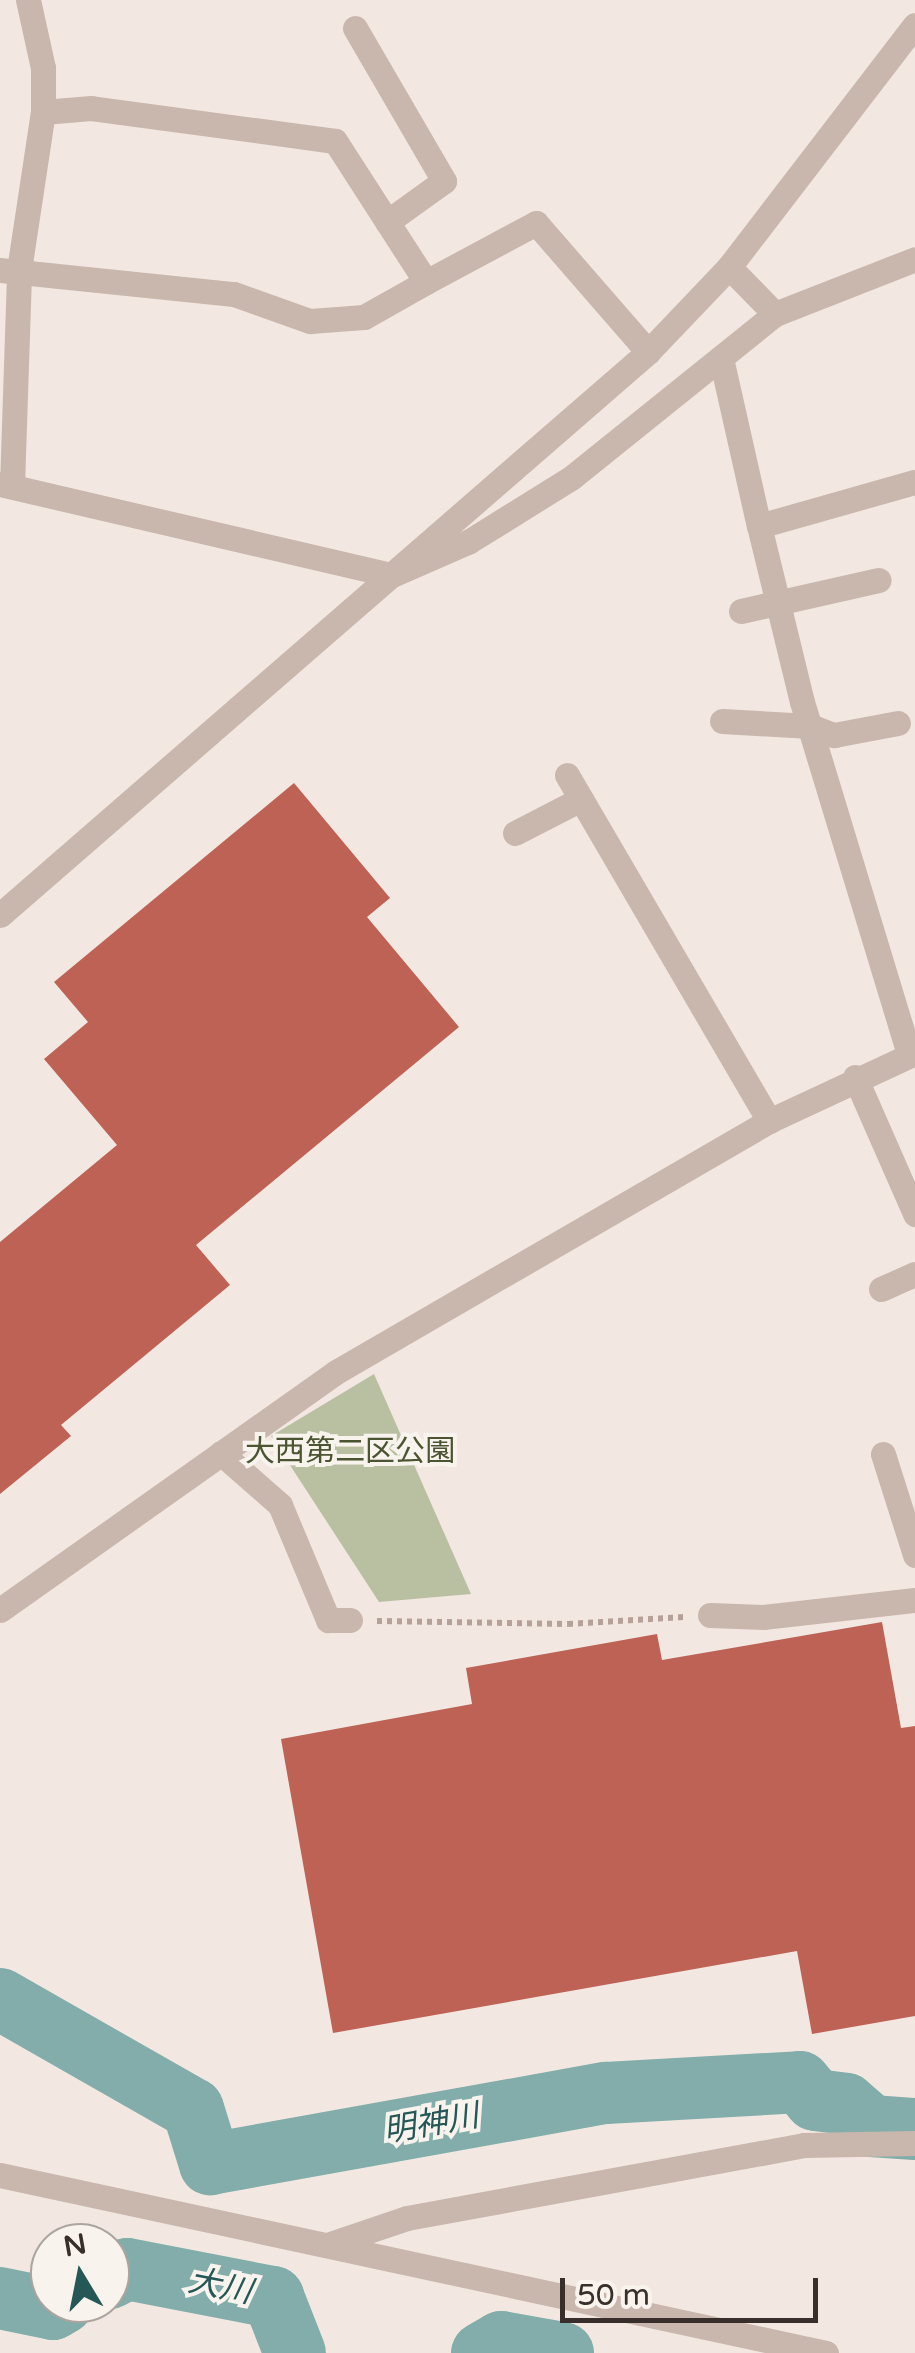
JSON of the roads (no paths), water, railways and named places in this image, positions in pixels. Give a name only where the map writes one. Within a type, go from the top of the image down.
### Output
[{"type":"street","points":[[28,0],[43,68],[43,112],[10,270],[6,485],[392,575],[468,542],[572,478],[775,314],[915,259]]},
{"type":"street","points":[[0,914],[648,352],[729,267],[915,25]]},
{"type":"street","points":[[355,28],[444,181],[387,222]]},
{"type":"street","points":[[43,112],[91,108],[335,141],[426,282]]},
{"type":"street","points":[[10,270],[234,294],[310,321],[364,317],[536,222],[648,352]]},
{"type":"street","points":[[729,267],[775,314]]},
{"type":"street","points":[[0,1610],[336,1372],[769,1121],[855,1077],[912,1054],[810,726],[778,608],[721,358]]},
{"type":"street","points":[[759,526],[915,482]]},
{"type":"street","points":[[742,611],[778,608],[879,580]]},
{"type":"street","points":[[722,721],[810,726],[834,734],[898,723]]},
{"type":"street","points":[[567,775],[769,1121]]},
{"type":"street","points":[[515,832],[581,799]]},
{"type":"street","points":[[855,1077],[915,1214]]},
{"type":"street","points":[[881,1288],[915,1274]]},
{"type":"street","points":[[221,1453],[280,1505],[328,1620],[350,1620]]},
{"type":"street","points":[[883,1454],[915,1555]]},
{"type":"street","points":[[710,1615],[763,1617],[915,1600]]},
{"type":"street","points":[[327,2244],[407,2218],[804,2145],[915,2142]]},
{"type":"street","points":[[0,2176],[826,2353]]},
{"type":"waterway","name":"明神川","points":[[0,1999],[193,2109],[210,2164],[606,2093],[800,2082],[815,2100],[846,2104],[871,2126],[915,2129]]},
{"type":"waterway","name":"大川","points":[[130,2270],[273,2297],[295,2353]]},
{"type":"waterway","name":"大川","points":[[0,2298],[30,2304]]},
{"type":"waterway","name":"大川","points":[[482,2353],[501,2342],[563,2353]]},
{"type":"park label","name":"大西第二区公園","points":[[350,1452]]}]
